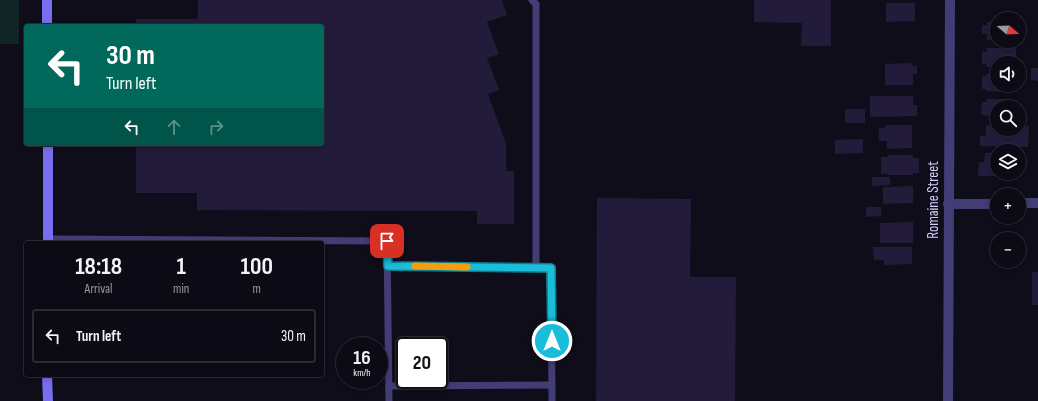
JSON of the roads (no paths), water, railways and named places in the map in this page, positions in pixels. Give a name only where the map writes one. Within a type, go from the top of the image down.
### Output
[{"type":"main road","points":[[47,0],[47,24]]},
{"type":"main road","points":[[48,146],[48,241]]},
{"type":"main road","points":[[44,401],[46,377]]},
{"type":"main road","points":[[46,377],[48,401]]},
{"type":"street","name":"Romaine Street","points":[[948,401],[950,0]]},
{"type":"street","points":[[1026,203],[1038,203]]},
{"type":"street","points":[[948,204],[990,204]]},
{"type":"lane","points":[[532,0],[536,4],[536,268]]},
{"type":"lane","points":[[48,241],[387,241],[389,401]]},
{"type":"lane","points":[[388,266],[551,268],[552,401]]},
{"type":"lane","points":[[389,386],[552,385]]}]
